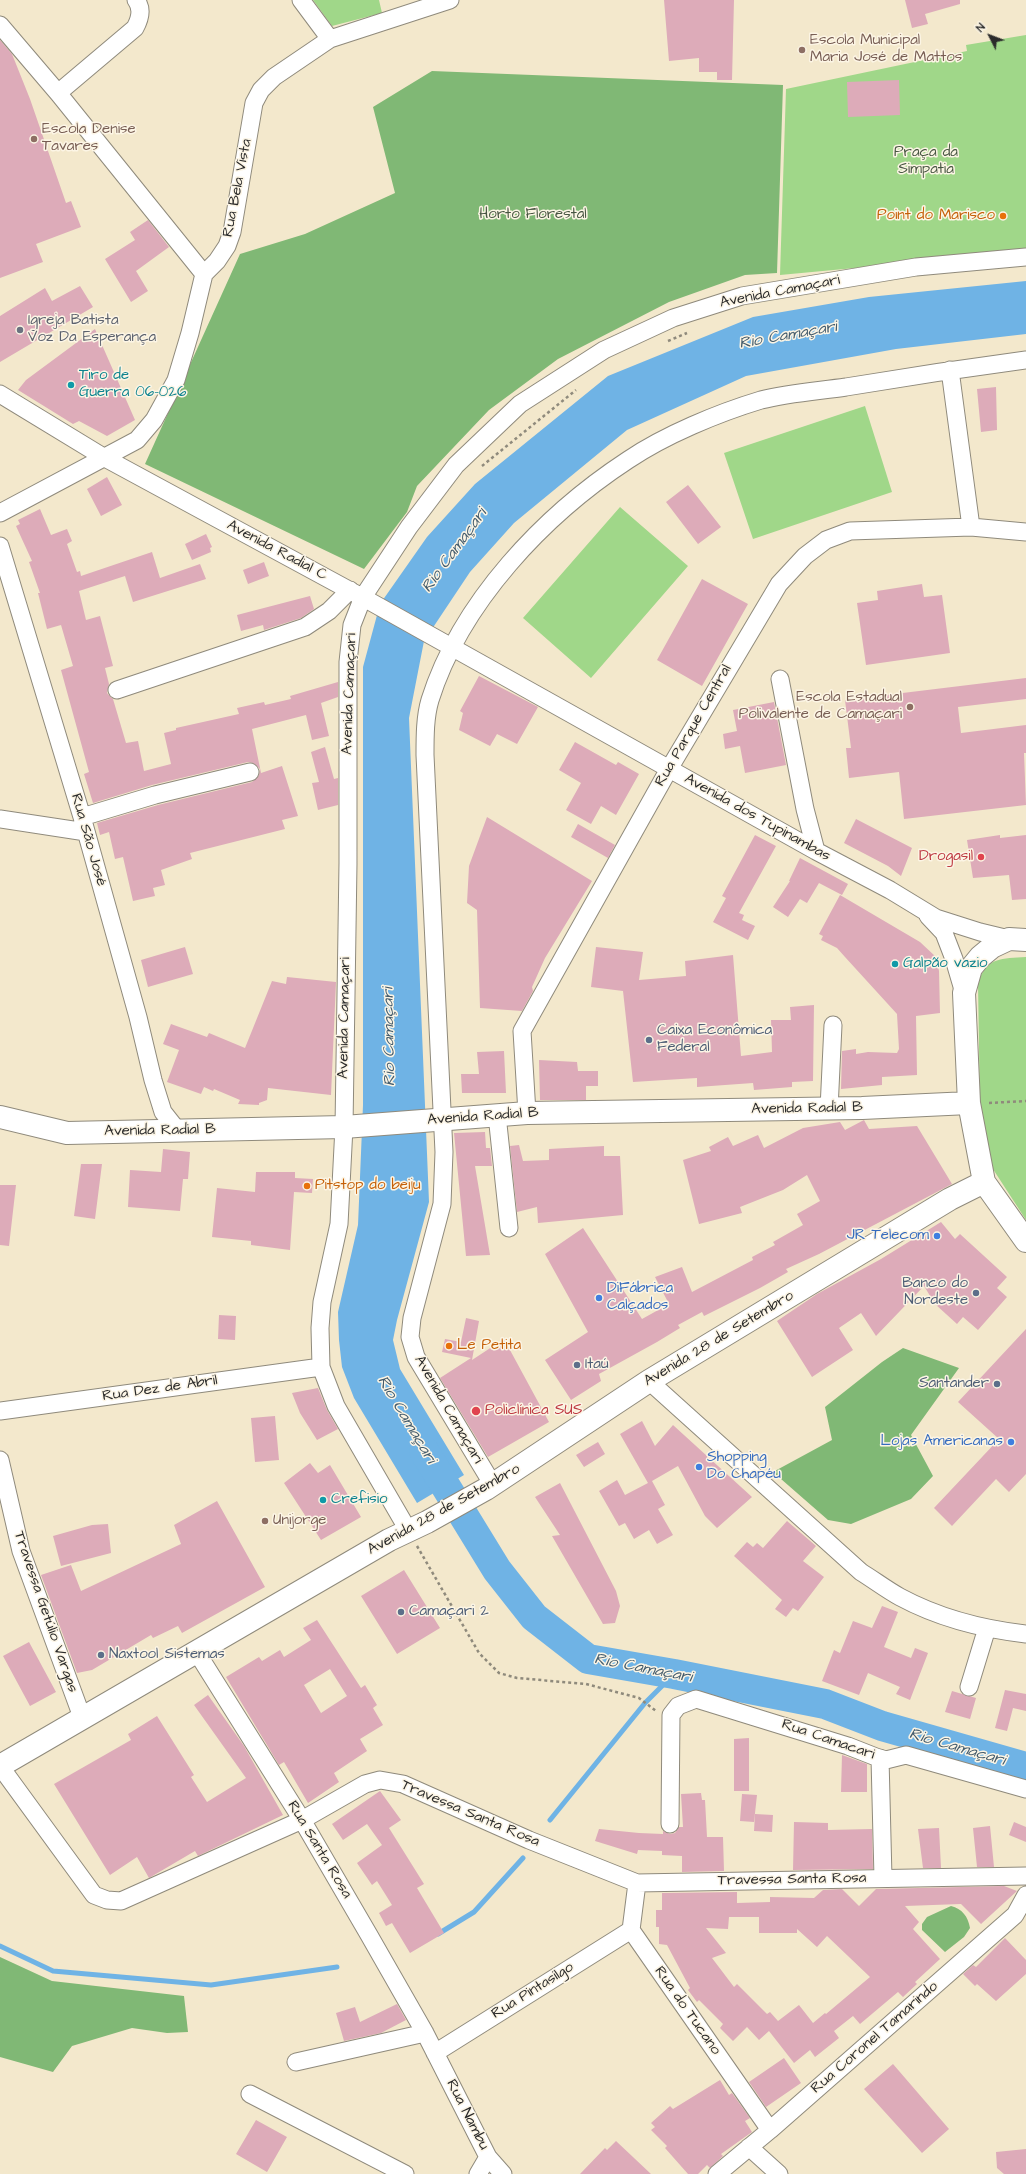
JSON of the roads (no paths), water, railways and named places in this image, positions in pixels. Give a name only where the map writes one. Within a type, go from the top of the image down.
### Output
[{"type":"main road","points":[[1017,939],[992,947],[971,968],[964,993],[969,1103],[984,1182],[1026,1241]]},
{"type":"main road","name":"Avenida Radial B","points":[[0,1117],[67,1133],[349,1126],[436,1121],[527,1113],[829,1109],[969,1103]]},
{"type":"main road","name":"Avenida 28 de Setembro","points":[[0,1766],[196,1651],[486,1489],[649,1381],[950,1199],[984,1182]]},
{"type":"street","points":[[58,93],[135,28],[141,17],[136,0]]},
{"type":"street","points":[[301,0],[330,39]]},
{"type":"street","name":"Rua Bela Vista","points":[[204,274],[217,261],[232,232],[254,103],[261,90],[274,77],[330,39],[407,6],[450,0]]},
{"type":"street","points":[[0,25],[58,93],[204,274],[190,332],[176,380],[154,420],[137,440],[0,513]]},
{"type":"street","name":"Avenida Camaçari","points":[[418,1526],[336,1406],[321,1367],[320,1328],[322,1302],[339,1224],[349,1126],[348,662],[352,625],[363,598],[409,527],[456,465],[520,404],[604,350],[673,318],[742,296],[916,267],[1026,257]]},
{"type":"street","name":"Avenida Camaçari","points":[[486,1489],[416,1357],[410,1337],[412,1318],[442,1204],[444,1152],[436,1121],[425,726],[430,701],[451,647],[491,586],[536,537],[578,496],[629,459],[694,424],[762,400],[950,370],[1026,360]]},
{"type":"street","points":[[950,370],[971,527]]},
{"type":"street","name":"Avenida Radial C","points":[[0,394],[105,458],[451,647]]},
{"type":"street","name":"Rua Parque Central","points":[[527,1113],[522,1031],[669,769],[779,584],[826,540],[850,531],[971,527],[1026,532]]},
{"type":"street","name":"Rua São José","points":[[0,546],[84,824],[138,1017],[153,1080],[164,1112],[178,1131]]},
{"type":"street","points":[[117,690],[305,627],[329,611],[363,598]]},
{"type":"street","name":"Avenida dos Tupinambas","points":[[451,647],[816,851],[920,907],[936,918],[957,925],[1017,939]]},
{"type":"street","points":[[780,679],[805,809],[816,851]]},
{"type":"street","points":[[0,819],[84,824],[155,795],[250,772]]},
{"type":"street","name":"Avenida dos Tupinambas","points":[[920,907],[944,933],[954,959],[964,993]]},
{"type":"street","points":[[829,1109],[833,1025]]},
{"type":"street","points":[[497,1116],[509,1228]]},
{"type":"street","name":"Rua Dez de Abril","points":[[0,1411],[321,1367]]},
{"type":"street","points":[[649,1381],[862,1572],[899,1597],[940,1616],[987,1628],[1026,1634]]},
{"type":"street","name":"Travessa Getúlio Vargas","points":[[0,1460],[21,1551],[82,1718]]},
{"type":"street","points":[[969,1687],[987,1628]]},
{"type":"street","name":"Rua Santa Rosa","points":[[196,1651],[302,1820],[435,2052]]},
{"type":"street","name":"Rua Camacari","points":[[670,1824],[674,1711],[696,1699],[742,1712],[880,1758],[896,1758],[906,1755],[1026,1789]]},
{"type":"street","points":[[880,1758],[883,1878]]},
{"type":"street","name":"Travessa Santa Rosa","points":[[0,1766],[94,1895],[107,1900],[122,1901],[302,1820],[365,1784],[380,1780],[403,1784],[529,1840],[637,1883],[1026,1876]]},
{"type":"street","points":[[631,1930],[637,1883]]},
{"type":"street","name":"Rua Coronel Tamarindo","points":[[717,2174],[1021,1918],[1026,1895]]},
{"type":"street","name":"Rua Pintasilgo","points":[[435,2052],[631,1930]]},
{"type":"street","name":"Rua do Tucano","points":[[631,1930],[770,2130]]},
{"type":"street","points":[[296,2062],[425,2033]]},
{"type":"street","name":"Rua Nambu","points":[[435,2052],[488,2157],[503,2174]]},
{"type":"street","points":[[250,2094],[405,2174]]},
{"type":"street","points":[[749,2147],[779,2174]]},
{"type":"street","points":[[478,2174],[488,2157]]},
{"type":"water","points":[[1026,281],[1026,334],[896,349],[746,376],[627,430],[514,523],[470,572],[424,641],[409,718],[429,1202],[393,1340],[400,1369],[464,1475],[417,1503],[354,1398],[342,1367],[339,1340],[338,1312],[358,1225],[363,1105],[363,667],[380,604],[427,537],[475,484],[608,376],[753,317],[869,297]]},
{"type":"waterway","name":"Rio Camaçari","points":[[424,1451],[497,1570],[534,1617],[588,1659],[674,1674],[825,1704],[882,1726],[1026,1767]]},
{"type":"waterway","points":[[550,1820],[645,1703],[674,1674]]},
{"type":"waterway","points":[[438,1934],[474,1912],[523,1858]]},
{"type":"waterway","points":[[0,1946],[53,1971],[211,1985],[337,1967]]},
{"type":"place","name":"Escola Municipal Maria José de Mattos","points":[[802,50]]},
{"type":"place","name":"Escola Denise Tavares","points":[[34,139]]},
{"type":"place","name":"Point do Marisco","points":[[1003,216]]},
{"type":"place","name":"Igreja Batista Voz Da Esperança","points":[[20,330]]},
{"type":"place","name":"Tiro de Guerra 06-026","points":[[71,385]]},
{"type":"place","name":"Escola Estadual Polivalente de Camaçari","points":[[910,707]]},
{"type":"place","name":"Drogasil","points":[[981,857]]},
{"type":"place","name":"Galpão vazio","points":[[895,964]]},
{"type":"place","name":"Caixa Econômica Federal","points":[[649,1040]]},
{"type":"place","name":"Pitstop do beiju","points":[[307,1186]]},
{"type":"place","name":"JR Telecom","points":[[937,1236]]},
{"type":"place","name":"Banco do Nordeste","points":[[976,1293]]},
{"type":"place","name":"DiFábrica Calçados","points":[[599,1298]]},
{"type":"place","name":"Le Petita","points":[[449,1346]]},
{"type":"place","name":"Itaú","points":[[577,1365]]},
{"type":"place","name":"Santander","points":[[997,1384]]},
{"type":"place","name":"Policlínica SUS","points":[[476,1411]]},
{"type":"place","name":"Lojas Americanas","points":[[1011,1442]]},
{"type":"place","name":"Shopping Do Chapéu","points":[[699,1467]]},
{"type":"place","name":"Crefisio","points":[[323,1500]]},
{"type":"place","name":"Unijorge","points":[[265,1521]]},
{"type":"place","name":"Camaçari 2","points":[[401,1612]]},
{"type":"place","name":"Naxtool Sistemas","points":[[101,1655]]},
{"type":"park label","name":"Praça da Simpatia","points":[[926,162]]},
{"type":"park label","name":"Horto Florestal","points":[[533,215]]}]
